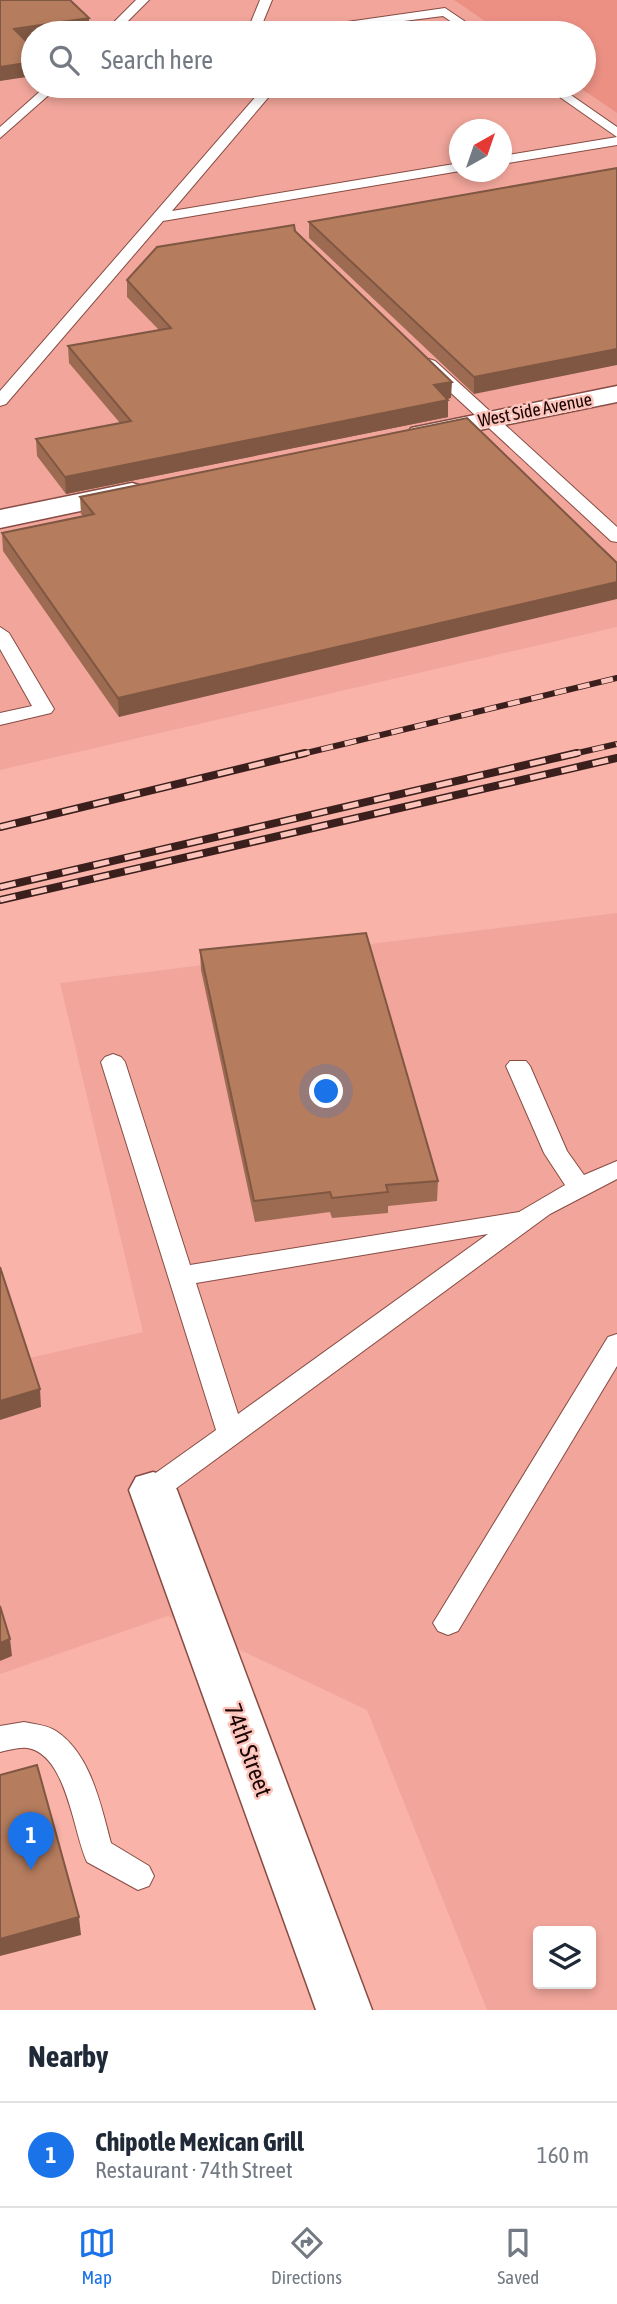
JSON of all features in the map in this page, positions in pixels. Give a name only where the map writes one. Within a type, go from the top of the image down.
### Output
[{"type":"street","name":"West Side Avenue","points":[[392,439],[617,394]]},
{"type":"street","points":[[0,519],[162,486]]},
{"type":"street","name":"74th Street","points":[[153,1490],[340,2009]]},
{"type":"lane","points":[[121,21],[143,0]]},
{"type":"lane","points":[[257,21],[266,0]]},
{"type":"lane","points":[[382,21],[445,12],[458,21]]},
{"type":"lane","points":[[0,134],[40,98]]},
{"type":"lane","points":[[0,401],[113,266],[161,217],[261,98]]},
{"type":"lane","points":[[567,98],[617,133]]},
{"type":"lane","points":[[512,158],[617,141]]},
{"type":"lane","points":[[161,217],[449,169]]},
{"type":"lane","points":[[415,351],[617,537]]},
{"type":"lane","points":[[0,633],[44,709],[0,719]]},
{"type":"lane","points":[[113,1062],[231,1433]]},
{"type":"lane","points":[[517,1066],[556,1153],[580,1188]]},
{"type":"lane","points":[[153,1490],[525,1220],[617,1169]]},
{"type":"lane","points":[[181,1276],[525,1220]]},
{"type":"lane","points":[[448,1623],[617,1344]]},
{"type":"lane","points":[[0,1739],[32,1734],[52,1743],[71,1766],[98,1852],[138,1876]]},
{"type":"shaded area","points":[[0,0],[454,0],[485,21],[21,21],[21,98],[595,98],[617,113],[617,627],[0,770]]},
{"type":"shaded area","points":[[454,0],[617,0],[617,113],[595,98],[596,21],[485,21]]},
{"type":"shaded area","points":[[617,913],[617,2010],[487,2010],[367,1710],[168,1616],[0,1674],[0,1282],[25,1359],[143,1332],[60,983]]},
{"type":"building","points":[[0,0],[70,0],[89,18],[21,21],[21,28],[14,29],[21,36],[21,64],[0,67]]},
{"type":"building","points":[[617,168],[617,349],[474,377],[309,222]]},
{"type":"building","points":[[294,225],[295,231],[452,382],[434,385],[448,400],[65,477],[36,439],[131,421],[68,346],[171,328],[127,280],[157,247]]},
{"type":"building","points":[[467,418],[617,563],[617,582],[118,698],[2,533],[94,514],[80,497]]},
{"type":"building","points":[[366,933],[438,1181],[386,1185],[388,1192],[332,1198],[330,1192],[254,1201],[200,950]]},
{"type":"building","points":[[0,1267],[40,1389],[0,1401]]},
{"type":"building","points":[[0,1606],[10,1639],[0,1643]]},
{"type":"building","points":[[37,1765],[79,1917],[0,1939],[0,1775]]},
{"type":"railway","points":[[298,755],[617,678]]},
{"type":"railway","points":[[569,755],[617,744]]},
{"type":"railway","points":[[0,827],[305,753]]},
{"type":"railway","points":[[0,887],[577,753]]},
{"type":"railway","points":[[0,900],[617,758]]},
{"type":"place","name":"Chipotle Mexican Grill","points":[[31,1870]]}]
